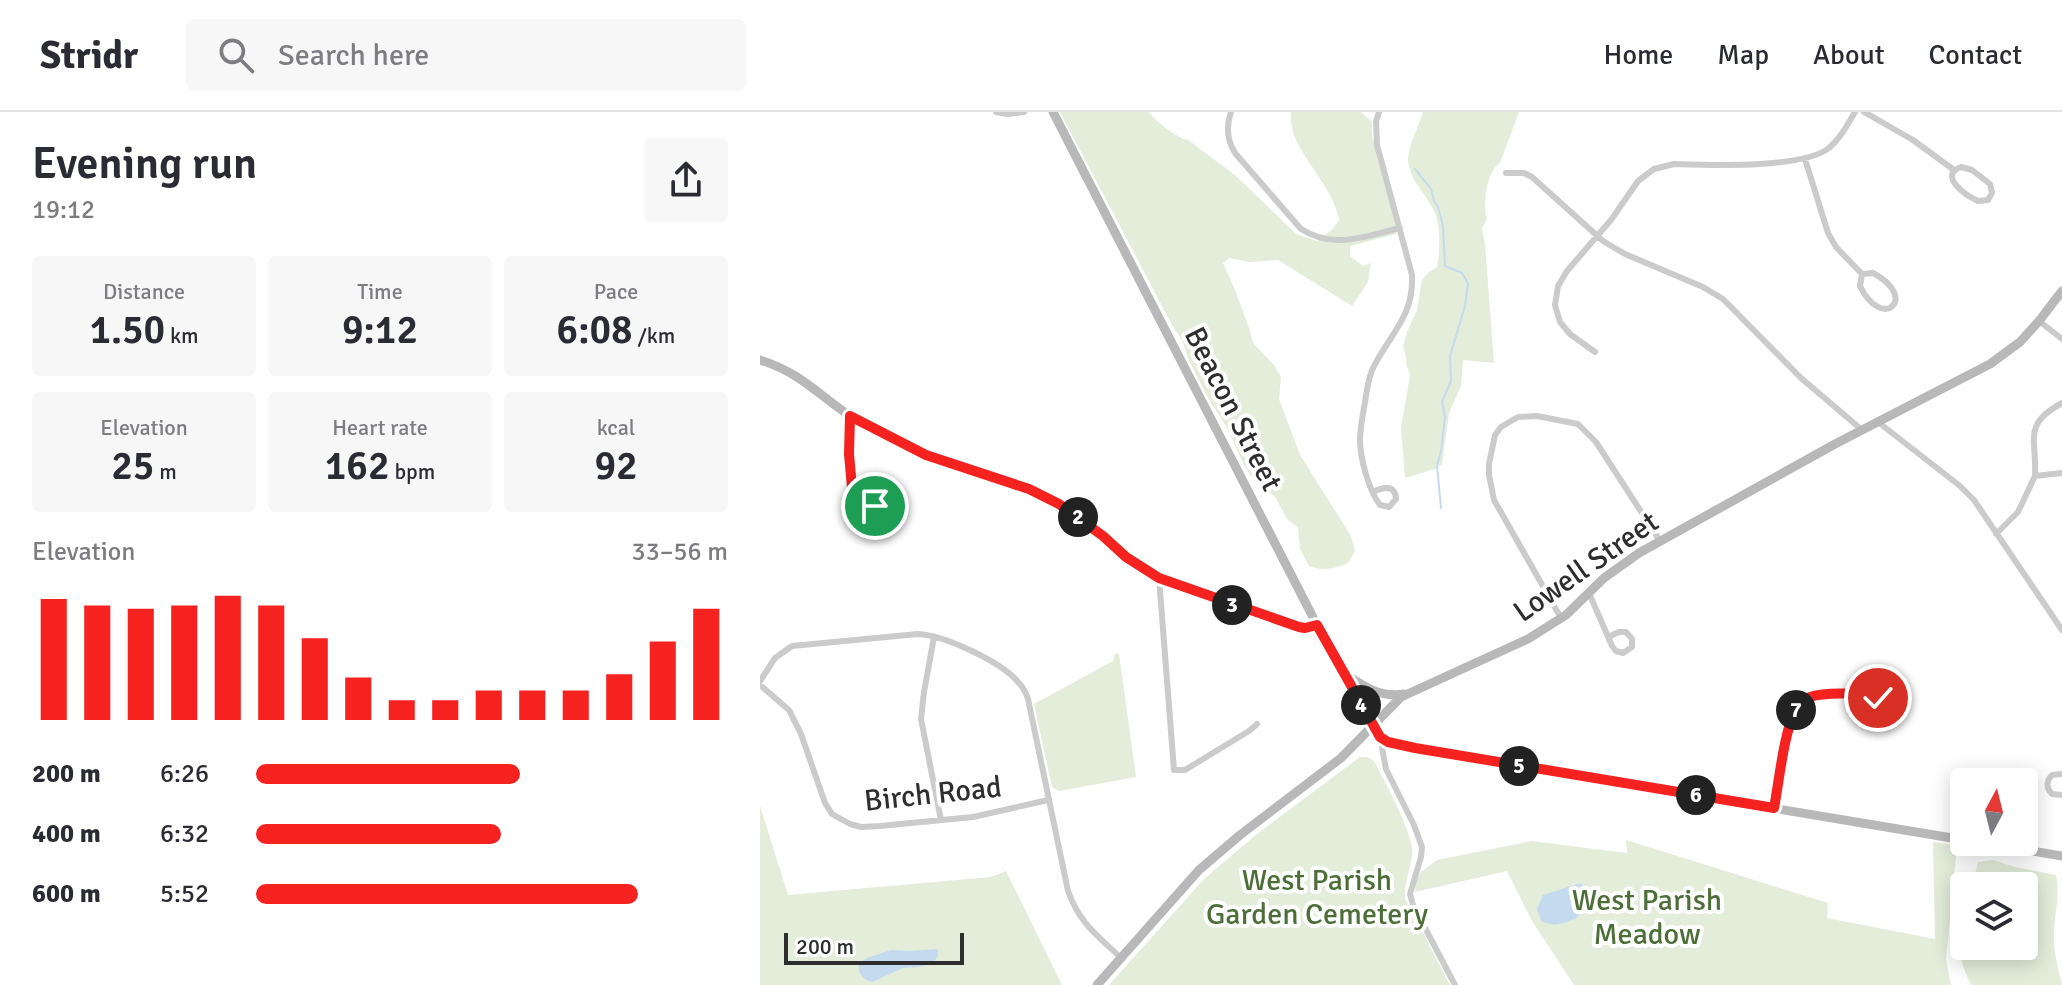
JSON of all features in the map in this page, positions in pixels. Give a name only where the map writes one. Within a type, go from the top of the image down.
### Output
[{"type":"main road","name":"Beacon Street","points":[[1053,112],[1317,625],[1380,737]]},
{"type":"main road","name":"Lowell Street","points":[[1097,985],[1215,856],[1341,758],[1387,710],[1411,692],[1528,639],[1561,618],[1621,565],[1660,541],[2001,357],[2020,342],[2062,291]]},
{"type":"main road","points":[[760,360],[803,380],[850,416],[926,455],[1029,489],[1059,504],[1126,557],[1159,578],[1299,627],[1317,625]]},
{"type":"main road","points":[[1342,671],[1367,689],[1383,694],[1394,696],[1411,692]]},
{"type":"main road","points":[[1380,737],[1396,744],[1465,757],[1950,838]]},
{"type":"main road","points":[[2038,850],[2062,853]]},
{"type":"street","points":[[996,112],[1024,112]]},
{"type":"street","points":[[1231,112],[1228,132],[1230,146],[1301,229],[1322,239],[1341,241],[1400,228]]},
{"type":"street","points":[[1373,492],[1360,447],[1367,387],[1373,367],[1407,313],[1413,290],[1412,275],[1377,145],[1379,112]]},
{"type":"street","points":[[1595,352],[1565,329],[1557,314],[1557,288],[1648,171],[1674,164],[1774,163],[1805,159],[1833,144],[1855,112]]},
{"type":"street","points":[[1864,112],[1913,140],[1954,170]]},
{"type":"street","points":[[1805,159],[1828,233],[1836,247],[1862,274]]},
{"type":"street","points":[[1968,168],[1983,177],[1991,186],[1990,198],[1980,202],[1960,190],[1953,182],[1954,170],[1968,168]]},
{"type":"street","points":[[1506,173],[1518,172],[1532,177],[1597,236],[1625,254],[1673,273],[1723,299],[1801,378],[1862,430]]},
{"type":"street","points":[[1873,273],[1886,282],[1896,295],[1893,307],[1881,309],[1868,297],[1860,286],[1862,274],[1873,273]]},
{"type":"street","points":[[2039,321],[2062,339]]},
{"type":"street","points":[[1996,534],[2018,512],[2035,476],[2036,423],[2062,403]]},
{"type":"street","points":[[850,416],[849,454],[854,513],[866,522],[873,519],[876,510],[873,502],[853,499]]},
{"type":"street","points":[[1561,618],[1494,500],[1489,475],[1491,450],[1495,435],[1509,420],[1537,416],[1578,424],[1596,442],[1660,541]]},
{"type":"street","points":[[1878,422],[1974,500],[2062,630]]},
{"type":"street","points":[[2035,476],[2062,473]]},
{"type":"street","points":[[1159,578],[1174,770],[1185,770],[1257,724]]},
{"type":"street","points":[[1589,593],[1608,637]]},
{"type":"street","points":[[760,683],[775,658],[792,646],[918,634],[960,646],[1014,677],[1024,689],[1030,707],[1068,891],[1086,925],[1121,958]]},
{"type":"street","points":[[934,637],[921,719],[941,820]]},
{"type":"street","name":"Birch Road","points":[[760,683],[793,717],[825,803],[832,814],[846,823],[861,827],[988,815],[1048,800]]},
{"type":"street","points":[[1774,808],[1792,719],[1798,706],[1813,696],[1867,691]]},
{"type":"street","points":[[1380,737],[1386,769],[1422,847],[1410,894],[1413,905],[1455,985]]},
{"type":"street","points":[[2062,774],[2052,775],[2047,786],[2052,794],[2062,795]]},
{"type":"green space","points":[[1060,112],[1149,112],[1167,129],[1188,140],[1235,175],[1296,234],[1317,241],[1339,220],[1328,192],[1296,139],[1291,112],[1361,112],[1372,122],[1372,136],[1396,234],[1350,246],[1350,256],[1363,266],[1371,263],[1368,282],[1352,306],[1278,260],[1249,262],[1230,258],[1223,263],[1253,343],[1281,377],[1279,399],[1300,455],[1351,536],[1355,551],[1348,563],[1329,569],[1309,566],[1300,549],[1298,527],[1287,519],[1275,497],[1252,478]]},
{"type":"green space","points":[[1423,112],[1519,112],[1500,163],[1489,180],[1485,197],[1487,218],[1482,229],[1494,363],[1463,360],[1461,386],[1449,413],[1442,464],[1405,478],[1401,427],[1410,375],[1403,347],[1417,310],[1422,280],[1437,267],[1439,246],[1436,217],[1412,174],[1408,160]]},
{"type":"green space","points":[[1115,654],[1119,654],[1136,777],[1059,791],[1052,787],[1034,704],[1113,661]]},
{"type":"green space","name":"West Parish Garden Cemetery","points":[[1360,757],[1374,761],[1406,828],[1412,854],[1405,898],[1450,985],[1109,985],[1204,879],[1257,834]]},
{"type":"green space","points":[[760,806],[788,895],[991,877],[1006,871],[1062,985],[760,985]]},
{"type":"green space","name":"West Parish Meadow","points":[[1626,840],[1828,903],[1827,918],[1935,939],[1933,842],[1950,845],[1950,856],[1956,856],[1954,872],[1950,872],[1946,960],[1951,985],[1574,985],[1532,921],[1507,871],[1415,892],[1421,872],[1437,860],[1532,841],[1627,853]]},
{"type":"green space","points":[[1993,860],[2056,875],[2058,891],[2054,946],[2062,985],[1971,985],[1962,960],[2038,960],[2038,872],[1976,872],[1978,862]]},
{"type":"water","points":[[1581,883],[1585,891],[1578,917],[1555,924],[1541,921],[1537,909],[1543,895]]},
{"type":"water","points":[[938,949],[934,963],[903,968],[872,982],[863,978],[859,970],[859,963],[867,958],[891,950]]},
{"type":"waterway","points":[[1415,169],[1431,189],[1438,207],[1443,226],[1445,266],[1462,273],[1468,283],[1465,306],[1450,356],[1451,381],[1442,402],[1445,417],[1437,466],[1441,508]]},
{"type":"route","points":[[875,506],[869,500],[853,499],[848,431],[850,416],[926,455],[1029,489],[1059,504],[1144,571],[1159,578],[1299,627],[1317,625],[1380,737],[1415,748],[1774,808],[1790,729],[1800,703],[1817,695],[1867,691],[1870,696],[1878,698]]}]
